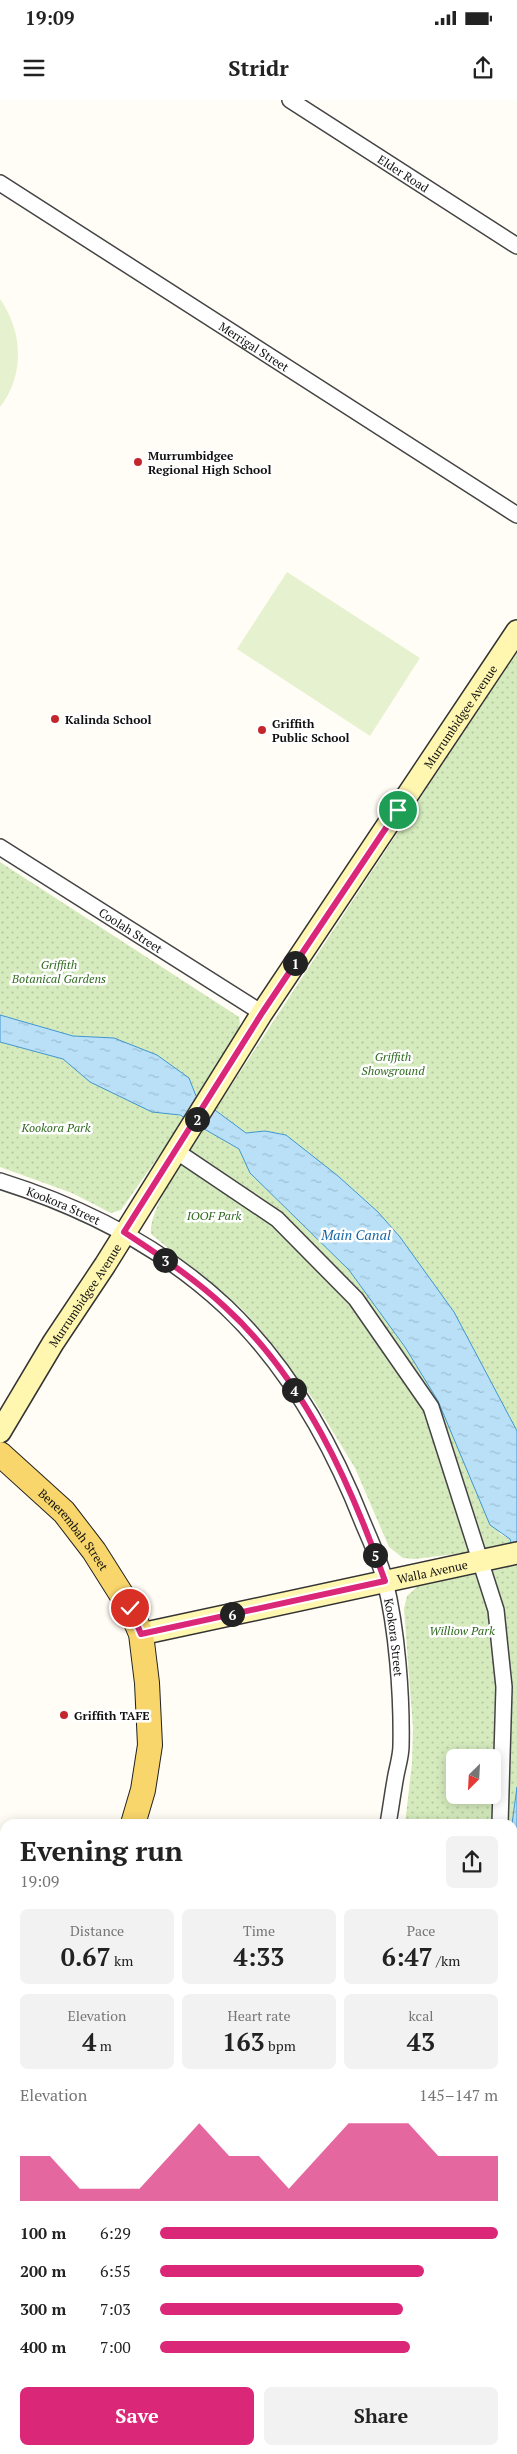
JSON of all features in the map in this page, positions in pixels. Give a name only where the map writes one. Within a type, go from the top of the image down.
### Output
[{"type":"main road","name":"Benerembah Street","points":[[0,1454],[29,1478],[64,1512],[94,1551],[125,1600],[141,1634],[147,1683],[150,1745],[143,1790],[135,1819]]},
{"type":"street","name":"Elder Road","points":[[290,100],[517,246]]},
{"type":"street","name":"Merrigal Street","points":[[0,183],[514,515]]},
{"type":"street","name":"Murrumbidgee Avenue","points":[[0,1432],[53,1343],[262,1013],[517,631]]},
{"type":"street","name":"Coolah Street","points":[[0,847],[262,1013]]},
{"type":"street","points":[[176,1151],[277,1219],[356,1299],[431,1406],[496,1610],[504,1687],[500,1819]]},
{"type":"street","name":"Kookora Street","points":[[0,1181],[56,1199],[124,1232],[186,1275],[226,1307],[258,1342],[287,1379],[315,1424],[350,1490],[385,1581],[397,1658],[401,1747],[389,1819]]},
{"type":"street","name":"Walla Avenue","points":[[141,1634],[513,1554]]},
{"type":"green space","points":[[0,299],[13,325],[18,353],[14,381],[0,407]]},
{"type":"green space","points":[[287,572],[420,658],[370,736],[237,649]]},
{"type":"green space","name":"Griffith Showground","points":[[517,651],[517,1431],[453,1312],[400,1237],[378,1212],[338,1176],[265,1131],[246,1133],[215,1110]]},
{"type":"green space","name":"Griffith Botanical Gardens","points":[[0,862],[239,1017],[240,1027],[232,1048],[218,1070],[196,1096],[189,1078],[114,1038],[73,1036],[0,1015]]},
{"type":"green space","name":"Kookora Park","points":[[0,1042],[63,1059],[90,1082],[185,1118],[121,1210],[111,1213],[72,1193],[0,1167]]},
{"type":"green space","name":"IOOF Park","points":[[204,1128],[239,1149],[250,1173],[349,1270],[405,1347],[438,1401],[500,1534],[510,1539],[512,1547],[415,1559],[403,1558],[389,1547],[355,1468],[313,1399],[275,1347],[242,1309],[151,1234],[156,1210],[171,1179]]},
{"type":"green space","name":"Williow Park","points":[[515,1559],[517,1566],[517,1787],[513,1819],[406,1819],[412,1763],[413,1728],[404,1609],[407,1596],[419,1585]]},
{"type":"water","name":"Main Canal","points":[[0,1015],[73,1036],[114,1038],[157,1055],[189,1078],[196,1096],[246,1133],[265,1131],[286,1135],[338,1176],[378,1212],[400,1237],[454,1312],[517,1431],[517,1563],[510,1539],[490,1525],[438,1401],[405,1347],[349,1270],[250,1173],[239,1149],[180,1115],[152,1112],[90,1082],[63,1059],[0,1042]]},
{"type":"water","points":[[517,1787],[517,1819],[513,1819]]},
{"type":"place","name":"Murrumbidgee Regional High School","points":[[138,462]]},
{"type":"place","name":"Kalinda School","points":[[55,719]]},
{"type":"place","name":"Griffith Public School","points":[[262,730]]},
{"type":"place","name":"Griffith TAFE","points":[[64,1715]]},
{"type":"route","points":[[130,1608],[141,1634],[385,1581],[350,1490],[315,1424],[287,1379],[258,1342],[226,1307],[148,1247],[124,1232],[262,1013],[398,810]]}]
